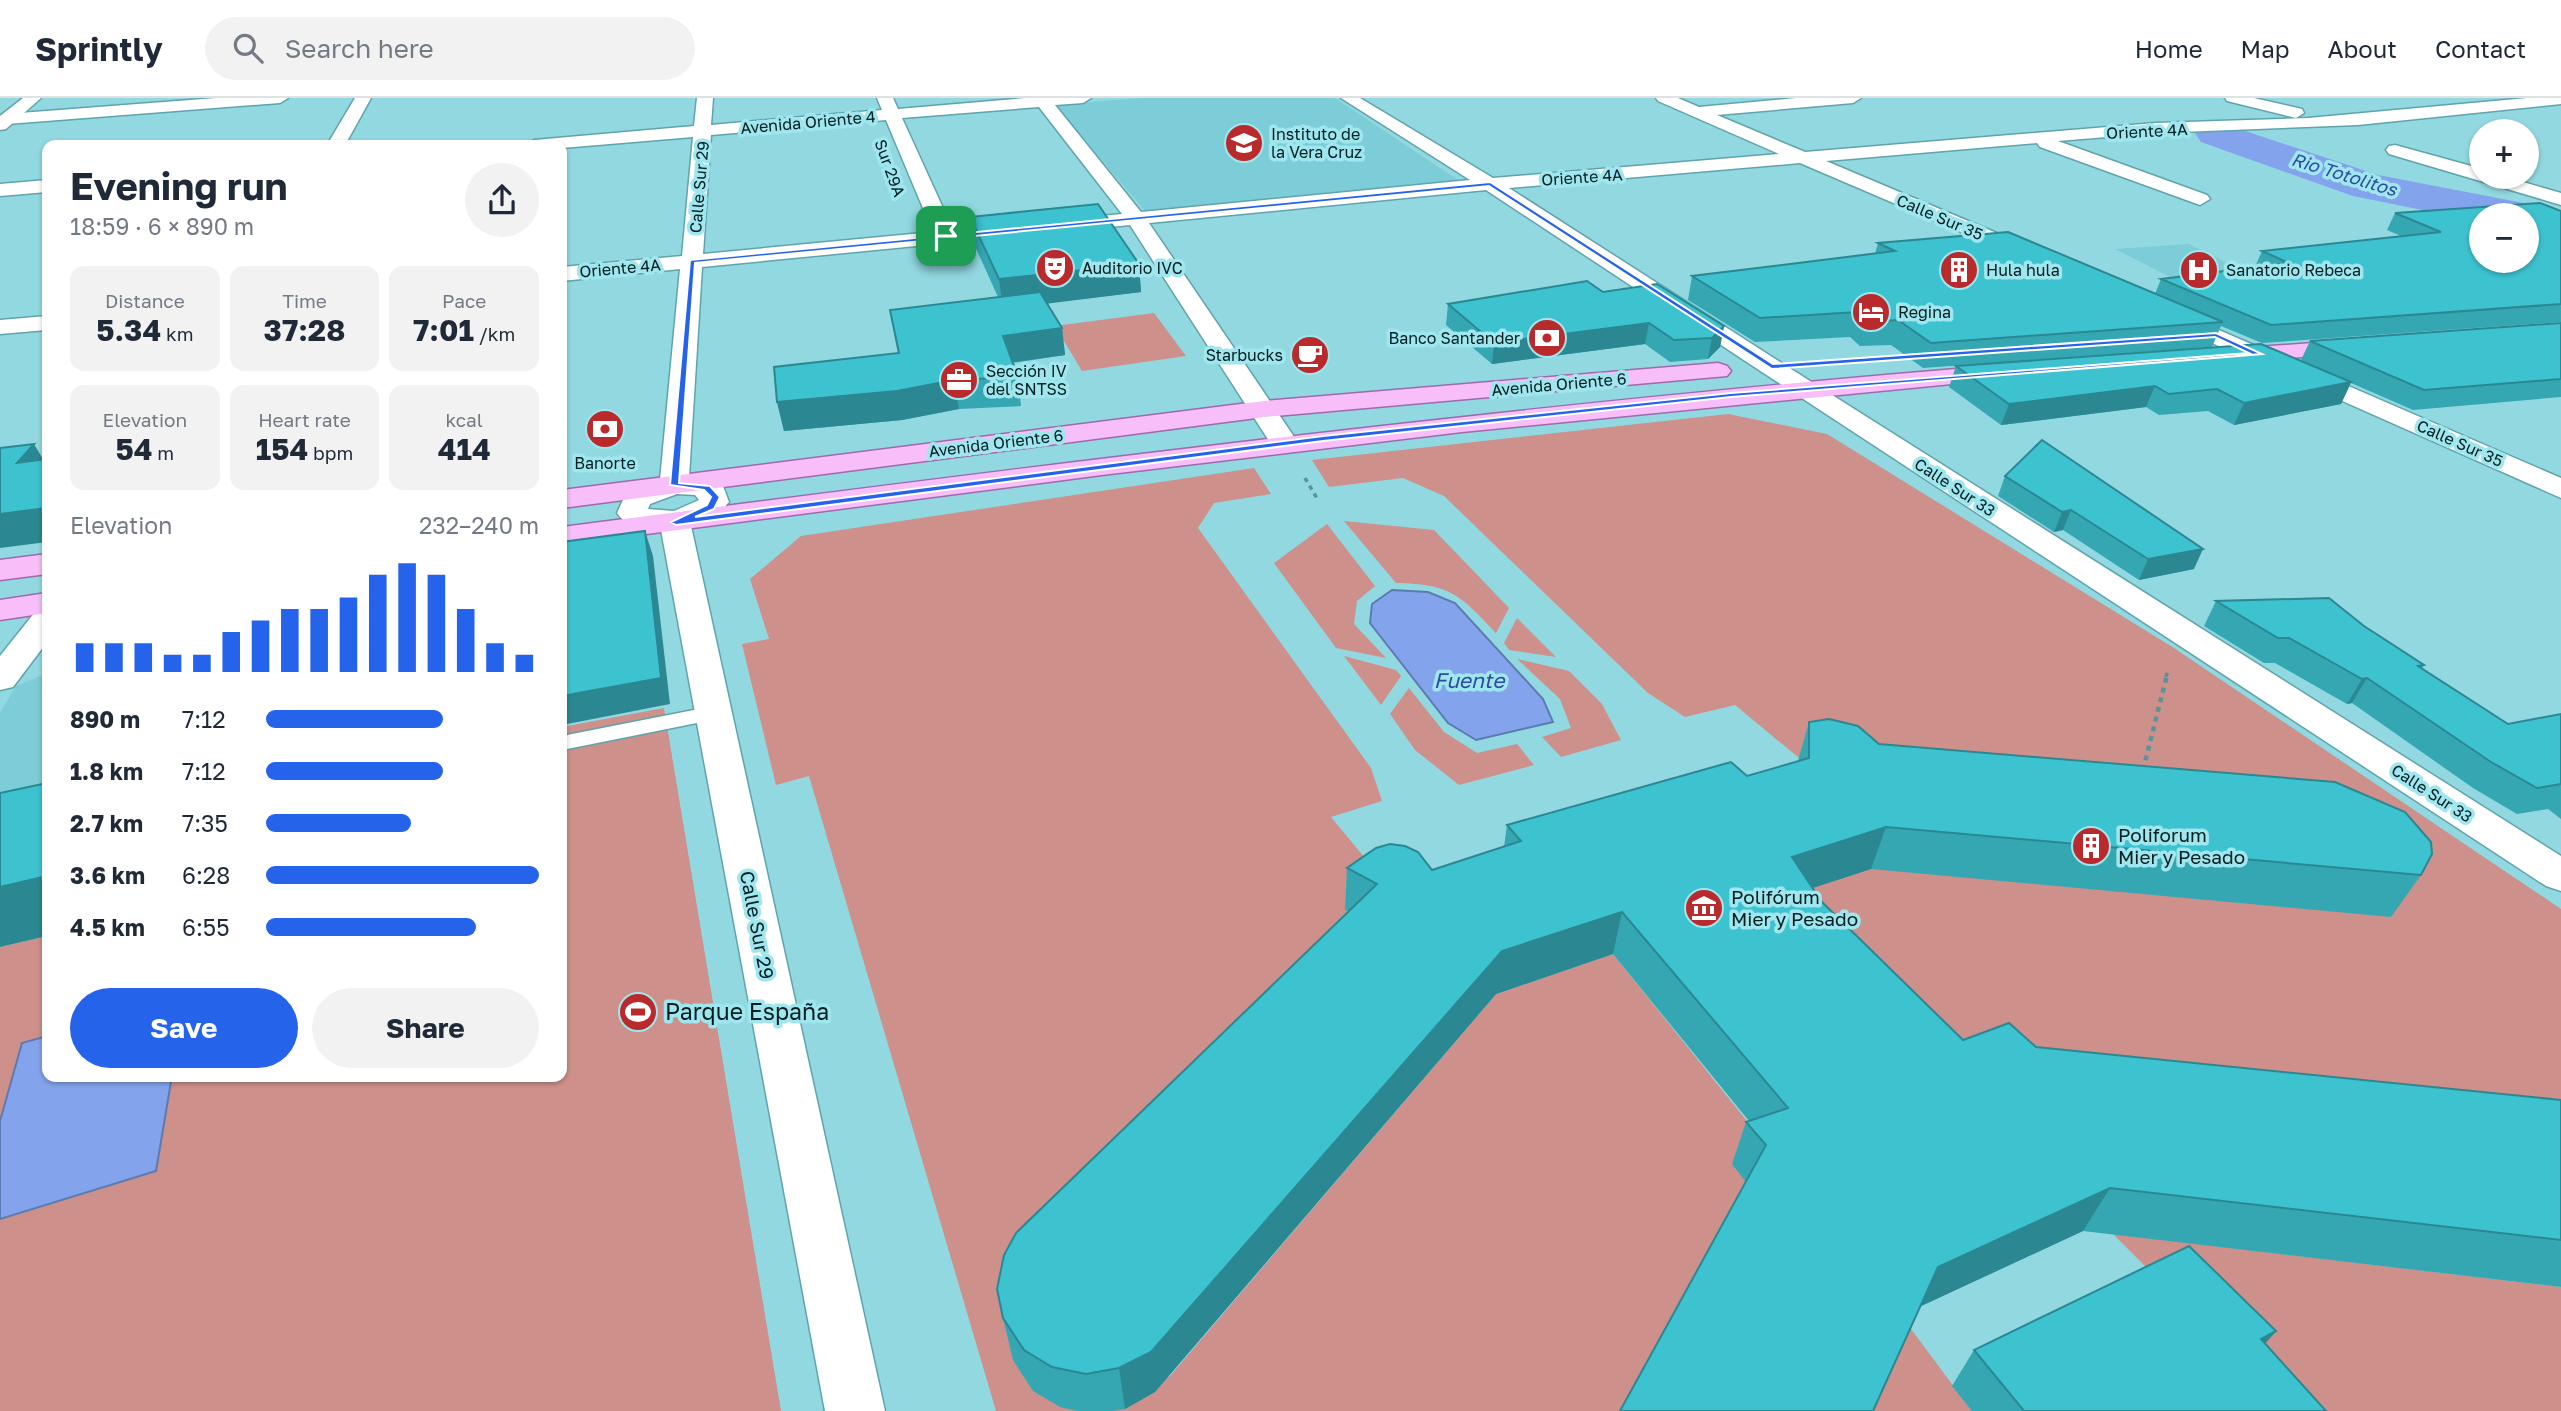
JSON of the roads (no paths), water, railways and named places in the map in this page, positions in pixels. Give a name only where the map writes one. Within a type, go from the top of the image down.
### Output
[{"type":"main road","points":[[2161,339],[2212,346],[2375,334],[2258,354]]},
{"type":"main road","name":"Avenida Oriente 6","points":[[567,535],[675,503],[1264,409],[2010,350]]},
{"type":"main road","name":"Avenida Oriente 6","points":[[567,499],[675,503],[1285,444],[1801,388],[2031,371]]},
{"type":"main road","points":[[1302,405],[1324,418],[1323,439]]},
{"type":"main road","points":[[0,570],[42,565]]},
{"type":"main road","points":[[0,610],[42,604]]},
{"type":"street","points":[[4,122],[33,98]]},
{"type":"street","points":[[4,122],[280,98]]},
{"type":"street","points":[[339,140],[363,98]]},
{"type":"street","name":"Calle Sur 29","points":[[705,98],[675,503],[714,713],[855,1411]]},
{"type":"street","name":"Avenida Oriente 4","points":[[567,142],[704,131],[867,107],[1083,98]]},
{"type":"street","name":"Calle Sur 33","points":[[1349,98],[1490,184],[1801,388],[2561,876]]},
{"type":"street","name":"Calle Sur 35","points":[[1664,98],[2049,264]]},
{"type":"street","points":[[1696,112],[1853,98]]},
{"type":"street","points":[[2233,98],[2332,122]]},
{"type":"street","points":[[2474,98],[2548,116]]},
{"type":"street","name":"Oriente 4A","points":[[567,274],[914,233],[946,236],[1490,184],[2156,128],[2239,128],[2332,122],[2561,99]]},
{"type":"street","points":[[1042,100],[1135,217],[1285,444]]},
{"type":"street","name":"Sur 29A","points":[[889,106],[946,236]]},
{"type":"street","name":"Sur 29A","points":[[867,107],[880,140]]},
{"type":"street","points":[[2034,139],[2200,199]]},
{"type":"street","points":[[2395,150],[2469,172]]},
{"type":"street","points":[[0,190],[42,186]]},
{"type":"street","points":[[2528,189],[2561,199]]},
{"type":"street","name":"Calle Sur 35","points":[[2151,308],[2212,346],[2258,354],[2561,489]]},
{"type":"street","points":[[0,327],[42,323]]},
{"type":"street","points":[[0,680],[42,625]]},
{"type":"lane","points":[[567,742],[714,713]]},
{"type":"water","name":"Fuente","points":[[1392,590],[1428,592],[1455,603],[1543,699],[1553,722],[1476,740],[1448,723],[1370,623],[1372,604]]},
{"type":"water","points":[[42,1037],[42,1082],[171,1082],[156,1171],[0,1219],[0,1121],[22,1043]]},
{"type":"waterway","name":"Rio Totolitos","points":[[2215,133],[2369,187],[2469,206]]},
{"type":"place","name":"Instituto de la Vera Cruz","points":[[1244,143]]},
{"type":"place","name":"Auditorio IVC","points":[[1055,268]]},
{"type":"place","name":"Hula hula","points":[[1959,270]]},
{"type":"place","name":"Sanatorio Rebeca","points":[[2199,270]]},
{"type":"place","name":"Regina","points":[[1871,312]]},
{"type":"place","name":"Banco Santander","points":[[1547,338]]},
{"type":"place","name":"Starbucks","points":[[1310,355]]},
{"type":"place","name":"Sección IV del SNTSS","points":[[959,380]]},
{"type":"place","name":"Banorte","points":[[605,429]]},
{"type":"place","name":"Poliforum Mier y Pesado","points":[[2091,846]]},
{"type":"place","name":"Polifórum Mier y Pesado","points":[[1704,908]]},
{"type":"place","name":"Parque España","points":[[638,1012]]}]
